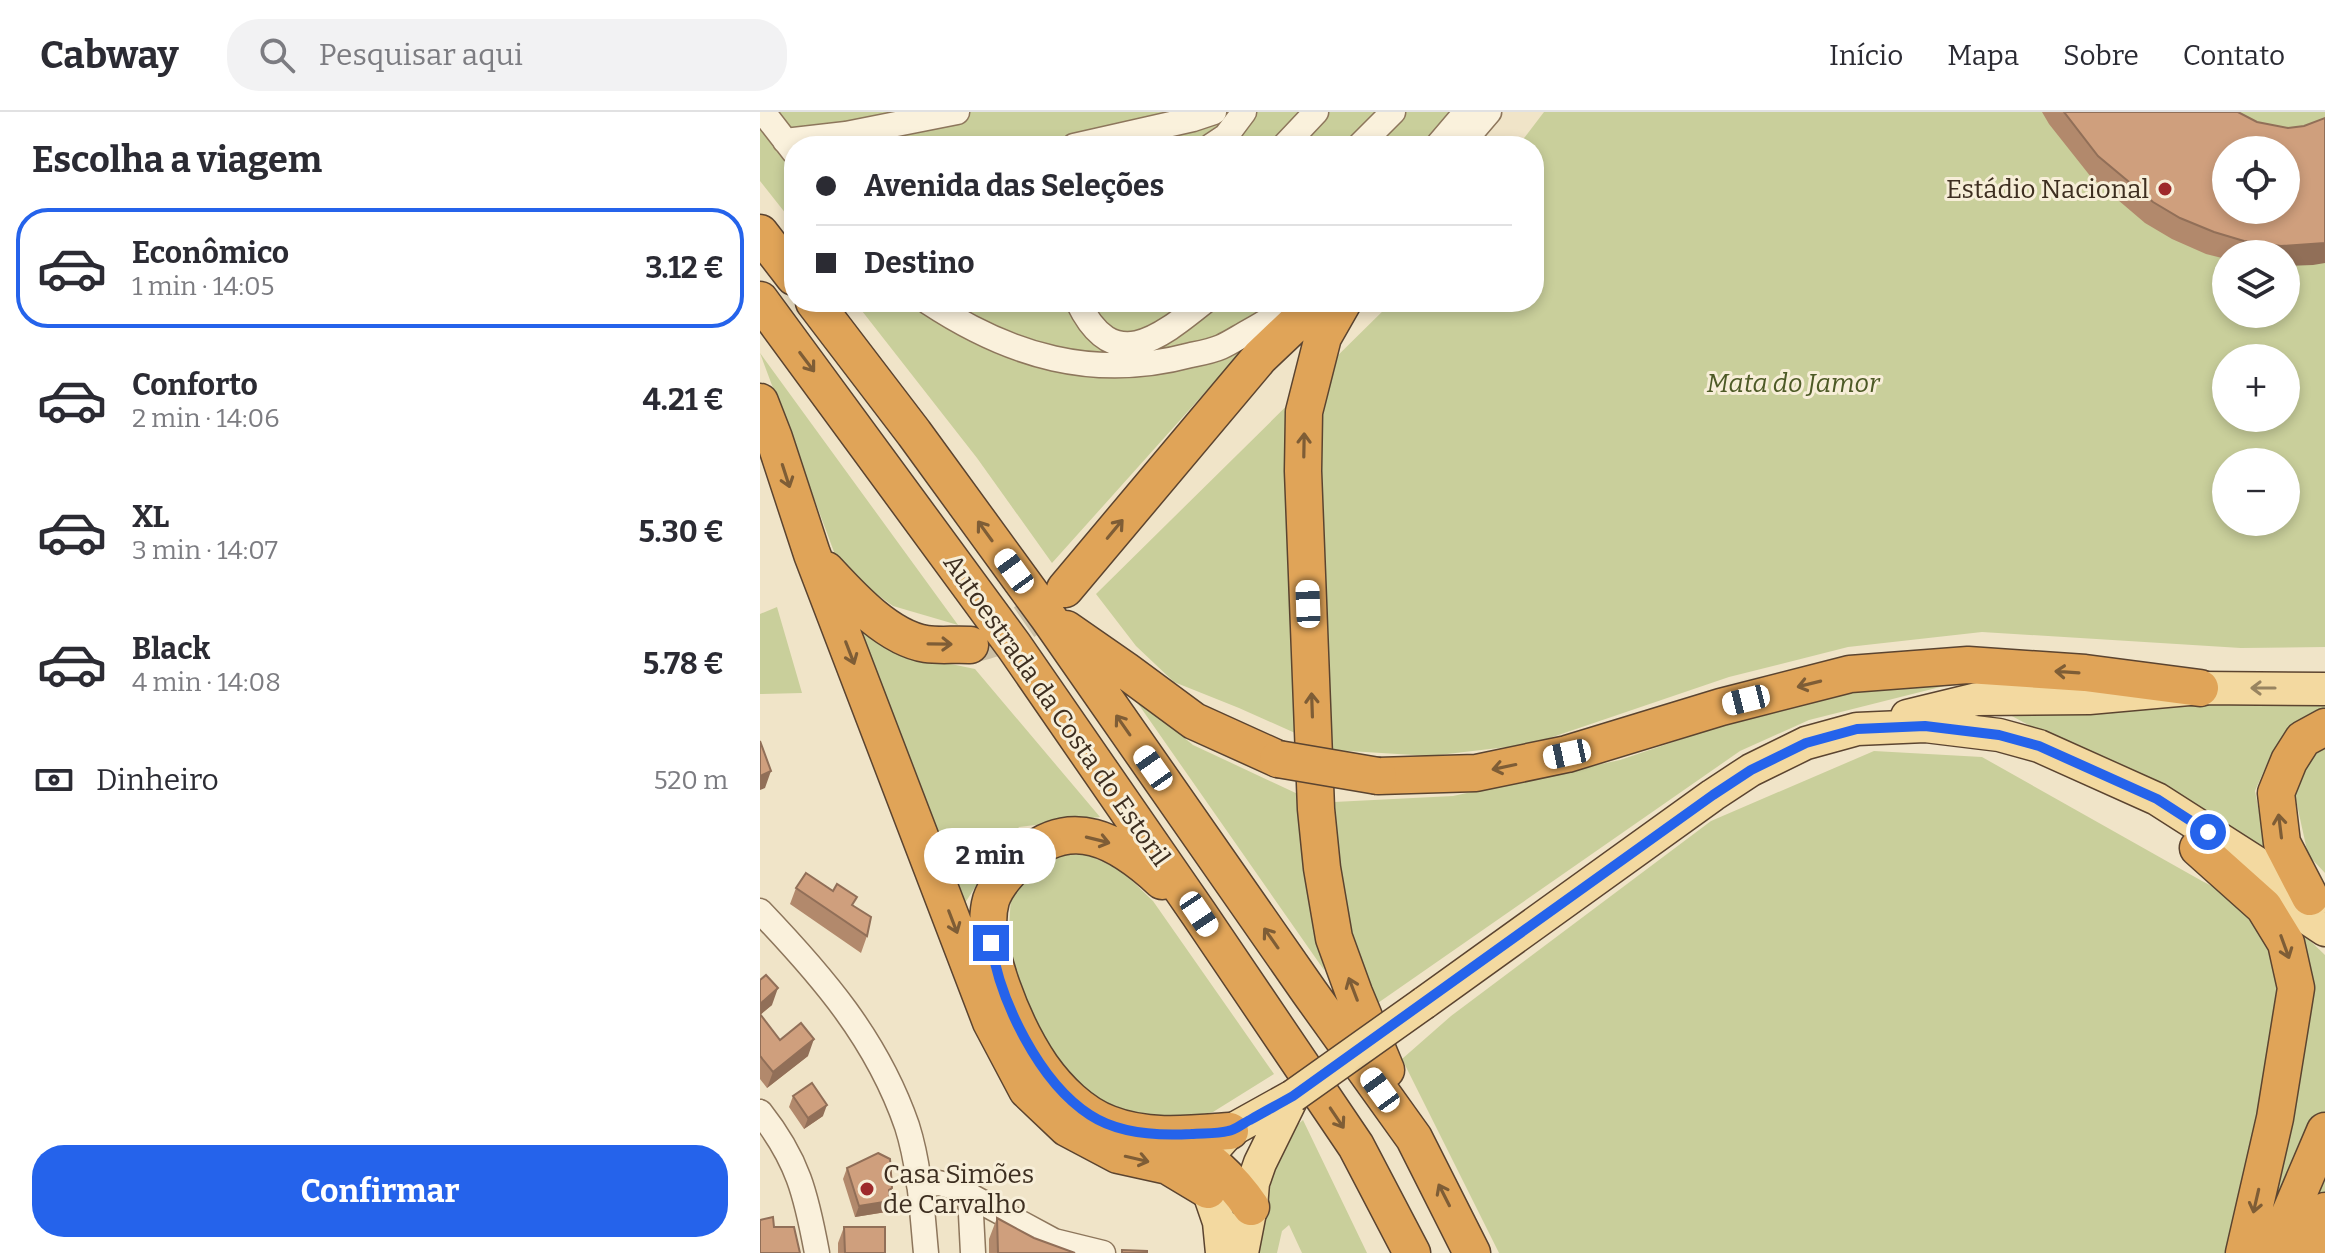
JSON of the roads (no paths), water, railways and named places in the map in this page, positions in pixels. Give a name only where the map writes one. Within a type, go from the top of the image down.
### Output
[{"type":"highway","points":[[760,233],[784,264]]},
{"type":"highway","name":"Autoestrada da Costa do Estoril","points":[[760,300],[1014,646],[1199,914],[1356,1146],[1412,1253]]},
{"type":"highway","name":"Autoestrada da Costa do Estoril","points":[[822,312],[914,433],[1056,603],[1310,993],[1414,1138],[1472,1253]]},
{"type":"highway","points":[[1307,312],[1260,357],[1056,603],[1125,670],[1194,721],[1278,759],[1378,776],[1476,773],[1567,754],[1721,707],[1850,674],[1968,665],[2085,673],[2200,688]]},
{"type":"highway","points":[[1337,312],[1323,337],[1304,412],[1316,809],[1334,938],[1414,1138]]},
{"type":"highway","points":[[760,402],[812,554],[991,1022],[1027,1090],[1067,1128],[1118,1155],[1168,1166],[1223,1150]]},
{"type":"highway","points":[[812,554],[855,602],[890,629],[924,644],[970,645]]},
{"type":"highway","points":[[2318,902],[2282,843],[2276,793],[2289,761],[2303,739],[2325,727]]},
{"type":"highway","points":[[1199,914],[1134,855],[1101,839],[1072,836],[1049,839],[1022,859],[1000,882],[989,918],[995,969],[1028,1043],[1057,1085],[1090,1116],[1111,1125],[1143,1133],[1175,1135],[1223,1150]]},
{"type":"highway","points":[[2198,848],[2264,907],[2286,943],[2296,988],[2275,1118],[2244,1253]]},
{"type":"highway","points":[[2273,1253],[2325,1131]]},
{"type":"highway","points":[[1223,1150],[1236,1184],[1251,1207]]},
{"type":"highway","points":[[2308,1253],[2325,1211]]},
{"type":"main road","points":[[1222,1253],[1219,1222],[1223,1150],[1293,1096],[1751,770],[1806,743],[1977,699],[2089,698],[2200,688],[2325,689]]},
{"type":"main road","points":[[1857,729],[1925,726],[1999,735],[2039,746],[2157,799],[2318,902]]},
{"type":"main road","points":[[2075,762],[2153,819],[2325,930]]},
{"type":"main road","points":[[1242,1253],[1253,1183],[1265,1150],[1293,1096]]},
{"type":"street","points":[[763,112],[784,138]]},
{"type":"street","points":[[837,136],[957,112]]},
{"type":"street","points":[[1118,136],[1214,112]]},
{"type":"street","points":[[1226,136],[1244,112]]},
{"type":"street","points":[[1293,136],[1316,112]]},
{"type":"street","points":[[1369,136],[1393,112]]},
{"type":"street","points":[[1446,136],[1466,112]]},
{"type":"street","points":[[1469,136],[1489,112]]},
{"type":"street","points":[[944,312],[1001,343],[1031,353],[1098,366],[1128,367],[1167,362],[1221,347],[1282,312]]},
{"type":"street","points":[[1084,312],[1095,330],[1118,344],[1131,344],[1154,337],[1190,312]]},
{"type":"street","points":[[760,911],[824,980],[859,1026],[888,1081],[907,1127],[919,1185],[926,1253]]},
{"type":"street","points":[[760,1112],[794,1163],[808,1206],[817,1253]]},
{"type":"street","points":[[919,1185],[939,1183],[954,1187],[1054,1241],[1103,1253]]},
{"type":"street","points":[[970,1195],[973,1253]]},
{"type":"tunnel","points":[[975,644],[1013,630],[1065,589]]},
{"type":"place","name":"Estádio Nacional","points":[[2165,189]]},
{"type":"place","name":"Casa Simões de Carvalho","points":[[867,1189]]},
{"type":"park label","name":"Mata do Jamor","points":[[1793,383]]}]
